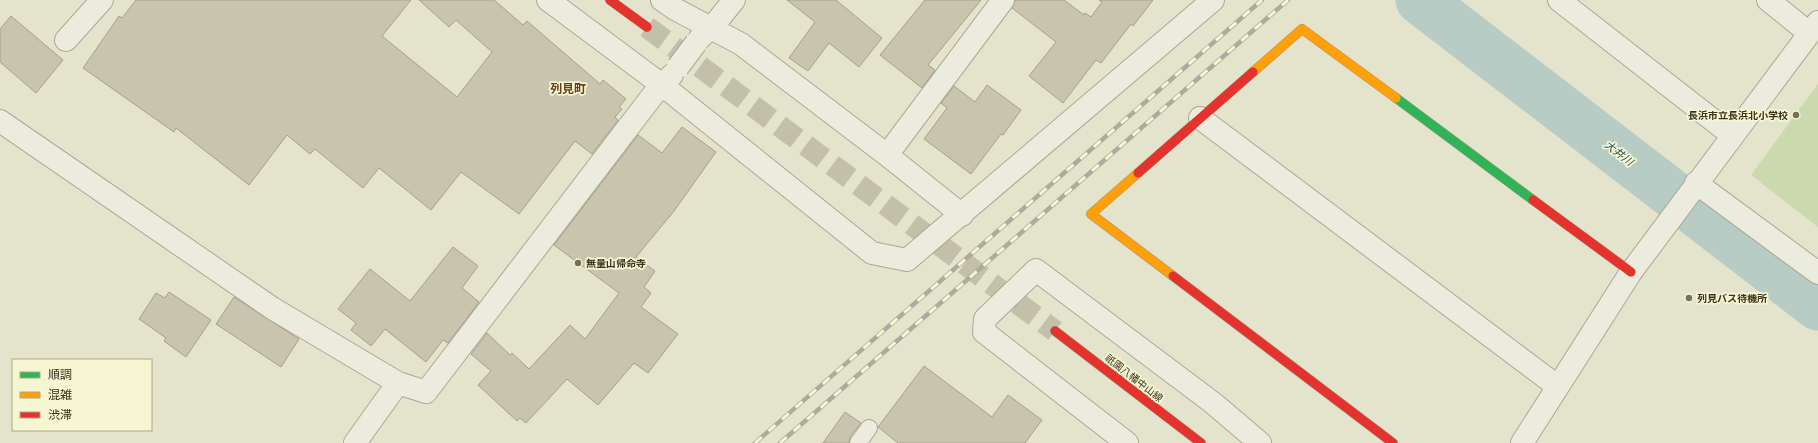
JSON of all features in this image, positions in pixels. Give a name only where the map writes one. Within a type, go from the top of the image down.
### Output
[{"type":"street","points":[[66,40],[102,0]]},
{"type":"street","points":[[548,0],[662,85],[872,253],[907,260],[962,215],[1213,0]]},
{"type":"street","points":[[610,0],[647,27]]},
{"type":"street","points":[[662,0],[675,9],[703,35],[723,33],[741,44],[887,155],[962,215]]},
{"type":"street","points":[[0,121],[272,308],[398,383],[426,392],[662,85],[734,0]]},
{"type":"street","points":[[887,155],[1003,0]]},
{"type":"street","points":[[1559,0],[1732,134]]},
{"type":"street","points":[[1522,443],[1630,272],[1813,27],[1768,0]]},
{"type":"street","points":[[1393,443],[1091,214],[1302,29],[1630,272]]},
{"type":"street","points":[[1200,118],[1557,386]]},
{"type":"street","points":[[1693,187],[1818,273]]},
{"type":"street","points":[[1127,443],[984,332],[985,319],[1036,270],[1213,403],[1260,443]]},
{"type":"street","name":"祇園八幡中山線","points":[[1055,331],[1200,443]]},
{"type":"street","points":[[355,443],[398,383]]},
{"type":"lane","points":[[858,443],[869,428]]},
{"type":"green space","points":[[1818,84],[1818,227],[1751,175]]},
{"type":"building","points":[[136,0],[411,0],[382,36],[457,97],[492,52],[456,20],[449,27],[419,0],[494,0],[523,25],[527,21],[600,84],[603,80],[626,99],[619,107],[622,109],[615,117],[618,120],[592,154],[575,141],[519,214],[461,172],[431,210],[379,168],[363,188],[315,149],[310,154],[287,135],[249,185],[176,128],[174,132],[83,68],[119,16],[122,18]]},
{"type":"building","points":[[787,0],[836,0],[882,38],[859,67],[829,43],[808,71],[789,58],[815,22]]},
{"type":"building","points":[[925,0],[981,0],[928,65],[935,70],[922,88],[880,55]]},
{"type":"building","points":[[1015,0],[1064,0],[1084,15],[1085,13],[1091,17],[1102,2],[1099,0],[1153,0],[1133,26],[1131,24],[1101,63],[1096,60],[1063,103],[1029,76],[1056,42],[1012,8]]},
{"type":"building","points":[[11,16],[63,60],[36,93],[0,62],[0,29]]},
{"type":"building","points":[[987,85],[1021,110],[1003,135],[1001,134],[971,174],[924,139],[947,108],[941,103],[954,86],[975,102]]},
{"type":"building","points":[[682,127],[716,152],[674,211],[636,257],[655,271],[644,287],[651,293],[641,307],[678,334],[648,373],[634,363],[598,405],[567,379],[526,423],[520,418],[517,421],[478,385],[491,371],[471,354],[487,333],[510,355],[512,353],[529,369],[570,325],[585,339],[619,293],[554,245],[638,135],[662,153]]},
{"type":"building","points":[[453,247],[478,266],[462,288],[479,302],[448,343],[443,340],[426,362],[385,329],[371,346],[351,330],[356,323],[338,309],[370,269],[410,301]]},
{"type":"building","points":[[169,292],[211,320],[186,357],[164,341],[166,338],[139,319],[156,293],[165,298]]},
{"type":"building","points":[[234,297],[299,339],[281,367],[216,324]]},
{"type":"building","points":[[924,366],[992,417],[1008,395],[1042,420],[1025,443],[898,443],[878,427]]},
{"type":"building","points":[[845,412],[861,423],[850,437],[849,443],[823,443]]},
{"type":"waterway","name":"大井川","points":[[1420,0],[1818,306]]},
{"type":"tunnel","points":[[647,27],[1055,331]]},
{"type":"railway","points":[[755,443],[1262,0]]},
{"type":"railway","points":[[780,443],[1288,0]]},
{"type":"traffic: fast","points":[[1396,98],[1533,200]]},
{"type":"traffic: slow","points":[[1253,72],[1302,29],[1396,98]]},
{"type":"traffic: slow","points":[[1138,173],[1091,214],[1173,276]]},
{"type":"traffic: jam","points":[[610,0],[647,27]]},
{"type":"traffic: jam","points":[[1138,173],[1253,72]]},
{"type":"traffic: jam","points":[[1533,200],[1631,272]]},
{"type":"traffic: jam","points":[[1173,276],[1393,443]]},
{"type":"traffic: jam","points":[[1055,331],[1201,443]]},
{"type":"place","name":"長浜市立長浜北小学校","points":[[1796,115]]},
{"type":"place","name":"無量山帰命寺","points":[[578,263]]},
{"type":"place","name":"列見バス待機所","points":[[1689,298]]},
{"type":"district","name":"列見町","points":[[568,88]]}]
